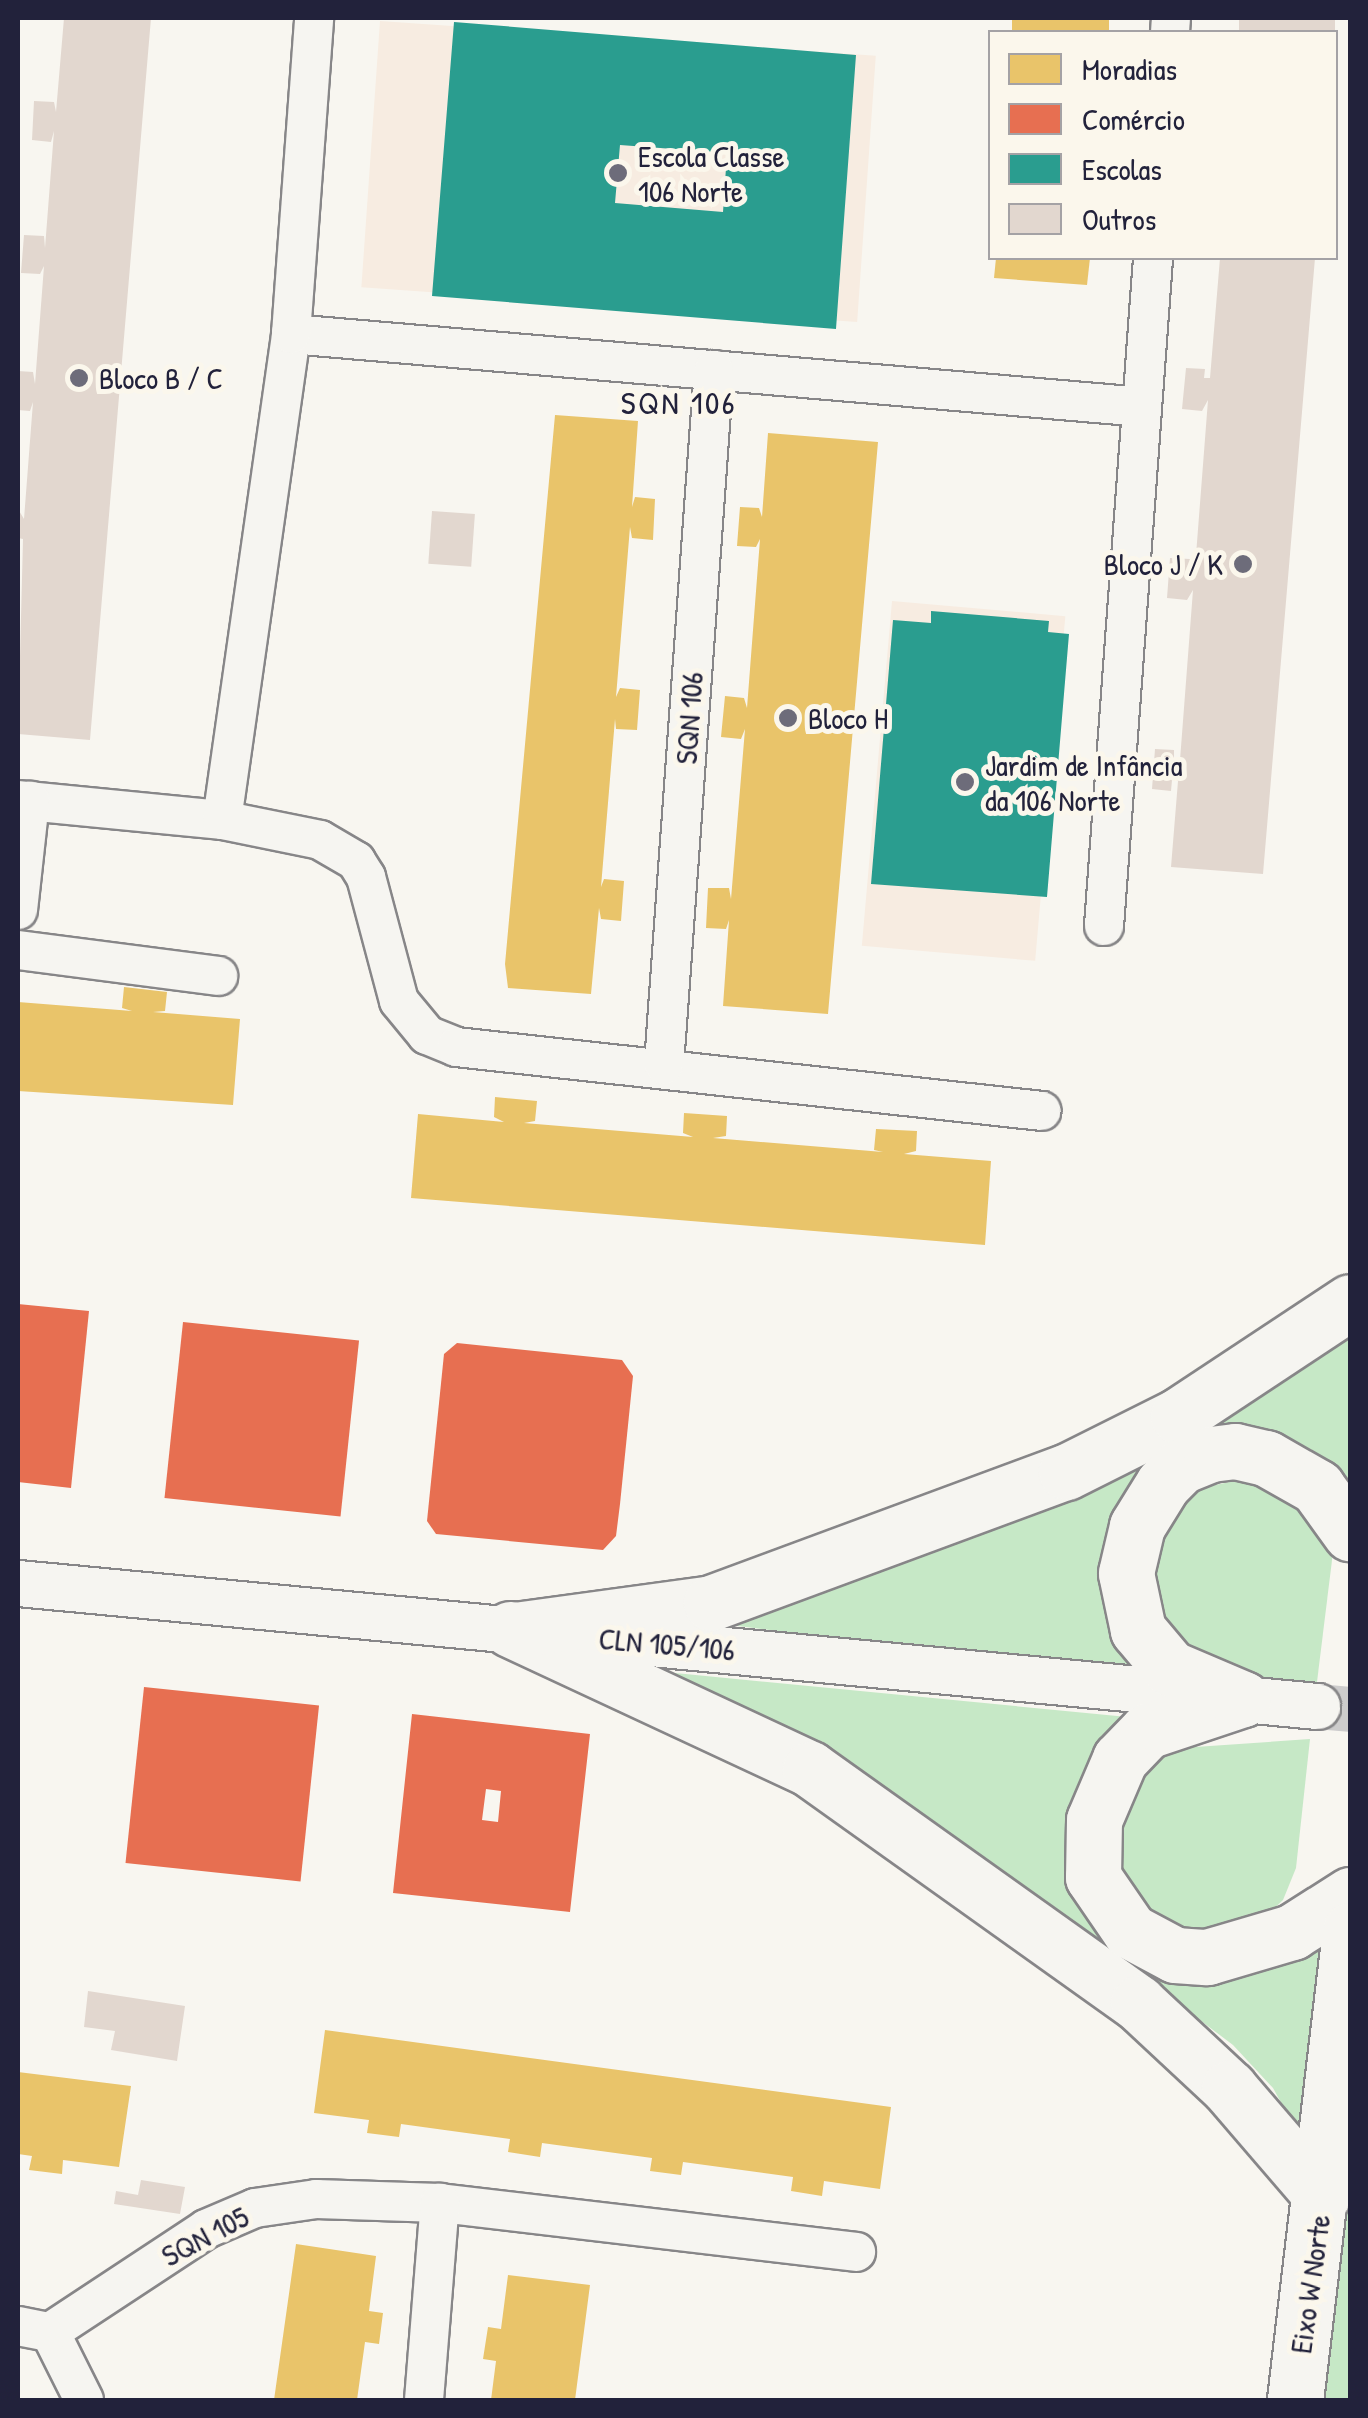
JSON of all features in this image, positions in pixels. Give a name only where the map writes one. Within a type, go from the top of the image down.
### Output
[{"type":"main road","points":[[512,1630],[710,1603],[1066,1472],[1178,1416],[1350,1302]]},
{"type":"main road","points":[[1244,1699],[1170,1668],[1138,1630],[1126,1573],[1137,1526],[1163,1484],[1181,1466],[1212,1454],[1236,1450],[1266,1458],[1317,1486],[1350,1534]]},
{"type":"main road","points":[[512,1630],[810,1769],[1138,2003],[1229,2088],[1322,2196]]},
{"type":"main road","points":[[1244,1699],[1148,1731],[1120,1760],[1094,1820],[1093,1877],[1130,1931],[1175,1954],[1207,1957],[1292,1932],[1350,1894]]},
{"type":"main road","name":"Eixo W Norte","points":[[1295,2400],[1322,2196],[1350,1930]]},
{"type":"street","points":[[222,820],[290,334],[314,18]]},
{"type":"street","points":[[1104,926],[1153,260]]},
{"type":"street","points":[[290,334],[1142,408]]},
{"type":"street","name":"SQN 106","points":[[664,1066],[714,370]]},
{"type":"street","points":[[18,910],[24,800],[222,820],[320,840],[356,861],[366,877],[399,1001],[427,1035],[456,1047],[664,1066],[1042,1111]]},
{"type":"street","points":[[18,950],[218,976]]},
{"type":"street","name":"CLN 105/106","points":[[18,1582],[1317,1706]]},
{"type":"street","name":"SQN 105","points":[[84,2400],[34,2329],[206,2229],[255,2208],[316,2198],[440,2202],[856,2252]]},
{"type":"street","points":[[424,2400],[440,2202]]},
{"type":"shaded area","name":"Escola Classe 106 Norte","points":[[380,21],[876,56],[857,322],[361,287]]},
{"type":"shaded area","name":"Jardim de Infância da 106 Norte","points":[[892,601],[1065,616],[1035,961],[862,946]]},
{"type":"green space","points":[[1350,1329],[1350,1492],[1159,1468],[1146,1677],[690,1620],[1032,1493],[1273,1387]]},
{"type":"green space","points":[[1254,1477],[1273,1481],[1334,1544],[1316,1690],[1221,1676],[1163,1637],[1150,1556],[1191,1490]]},
{"type":"green space","points":[[665,1672],[1138,1718],[1116,1735],[1117,1939],[1321,1931],[1299,2135],[1273,2088],[1233,2045],[1164,1993]]},
{"type":"green space","points":[[1310,1739],[1296,1868],[1283,1900],[1250,1932],[1226,1939],[1157,1925],[1114,1876],[1128,1768],[1166,1749]]},
{"type":"green space","points":[[1350,2121],[1350,2400],[1316,2400]]},
{"type":"building: Moradias","points":[[1012,18],[1109,18],[1109,30],[1012,30]]},
{"type":"building: Moradias","points":[[996,260],[1090,260],[1087,285],[994,278]]},
{"type":"building: Moradias","points":[[555,415],[638,421],[632,507],[635,497],[655,499],[653,540],[632,538],[630,527],[616,697],[620,688],[640,690],[637,730],[616,729],[615,719],[601,887],[604,879],[624,881],[621,921],[601,919],[599,908],[591,994],[508,988],[505,964]]},
{"type":"building: Moradias","name":"Bloco H","points":[[768,433],[878,442],[828,1014],[723,1006],[729,920],[726,929],[706,928],[708,888],[729,888],[731,899],[745,729],[741,739],[721,737],[725,696],[744,698],[747,708],[760,539],[756,547],[737,546],[740,507],[759,508],[762,517]]},
{"type":"building: Moradias","points":[[124,987],[167,992],[165,1011],[153,1012],[240,1019],[233,1105],[18,1091],[18,1002],[132,1011],[122,1008]]},
{"type":"building: Moradias","points":[[495,1097],[537,1101],[535,1121],[524,1123],[693,1137],[683,1133],[684,1113],[727,1116],[726,1136],[713,1138],[883,1152],[874,1150],[876,1129],[917,1131],[916,1151],[904,1154],[991,1161],[985,1245],[411,1198],[418,1114],[504,1122],[494,1117]]},
{"type":"building: Moradias","points":[[325,2030],[891,2107],[880,2189],[824,2181],[822,2196],[791,2191],[793,2177],[683,2162],[681,2175],[650,2171],[652,2158],[542,2143],[540,2157],[508,2152],[510,2139],[401,2124],[399,2137],[367,2133],[369,2120],[314,2113]]},
{"type":"building: Moradias","points":[[18,2072],[131,2086],[119,2167],[63,2160],[62,2174],[29,2170],[32,2156],[18,2154]]},
{"type":"building: Moradias","points":[[296,2244],[376,2256],[369,2311],[383,2313],[379,2344],[365,2342],[357,2400],[274,2400]]},
{"type":"building: Moradias","points":[[508,2275],[590,2285],[575,2400],[491,2400],[496,2361],[483,2359],[488,2327],[501,2329]]},
{"type":"building: Comércio","points":[[18,1304],[89,1311],[71,1488],[18,1482]]},
{"type":"building: Comércio","points":[[183,1322],[359,1341],[341,1517],[164,1498]]},
{"type":"building: Comércio","points":[[457,1343],[622,1360],[633,1376],[616,1536],[603,1550],[436,1534],[427,1521],[444,1354]]},
{"type":"building: Comércio","points":[[144,1687],[319,1705],[301,1881],[125,1863]]},
{"type":"building: Comércio","points":[[412,1714],[590,1734],[570,1912],[393,1893]],"holes":[[[486,1789],[501,1791],[498,1822],[482,1820]]]},
{"type":"building: Escolas","name":"Escola Classe 106 Norte","points":[[454,22],[856,55],[836,329],[432,296]],"holes":[[[620,145],[727,153],[723,212],[615,203]]]},
{"type":"building: Escolas","name":"Jardim de Infância da 106 Norte","points":[[931,611],[1049,621],[1048,632],[1069,634],[1047,897],[871,884],[893,620],[931,623]]},
{"type":"building: Outros","name":"Bloco B / C","points":[[64,18],[151,18],[90,740],[18,734],[23,539],[18,538],[18,509],[24,519],[33,402],[30,411],[18,410],[18,371],[33,372],[35,384],[44,266],[40,274],[21,273],[24,235],[44,236],[45,248],[54,131],[51,142],[32,140],[34,101],[54,102],[56,112]]},
{"type":"building: Outros","points":[[1239,18],[1335,18],[1335,30],[1239,30]]},
{"type":"building: Outros","name":"Bloco J / K","points":[[1220,260],[1315,260],[1263,874],[1171,867],[1178,781],[1172,780],[1171,791],[1152,789],[1155,749],[1174,750],[1174,760],[1180,760],[1193,590],[1187,600],[1167,598],[1170,558],[1190,559],[1195,568],[1208,400],[1202,411],[1182,409],[1186,368],[1205,369],[1204,378],[1210,378]]},
{"type":"building: Outros","points":[[432,511],[475,514],[471,567],[428,564]]},
{"type":"building: Outros","points":[[88,1991],[185,2006],[177,2061],[111,2050],[115,2031],[84,2027]]},
{"type":"building: Outros","points":[[141,2180],[185,2187],[180,2214],[114,2204],[116,2191],[138,2195]]},
{"type":"tunnel","points":[[1317,1706],[1350,1709]]},
{"type":"place","name":"Escola Classe 106 Norte","points":[[618,173]]},
{"type":"place","name":"Bloco B / C","points":[[79,378]]},
{"type":"place","name":"Bloco J / K","points":[[1243,564]]},
{"type":"place","name":"Bloco H","points":[[788,718]]},
{"type":"place","name":"Jardim de Infância da 106 Norte","points":[[965,782]]},
{"type":"district","name":"SQN 106","points":[[679,403]]}]
